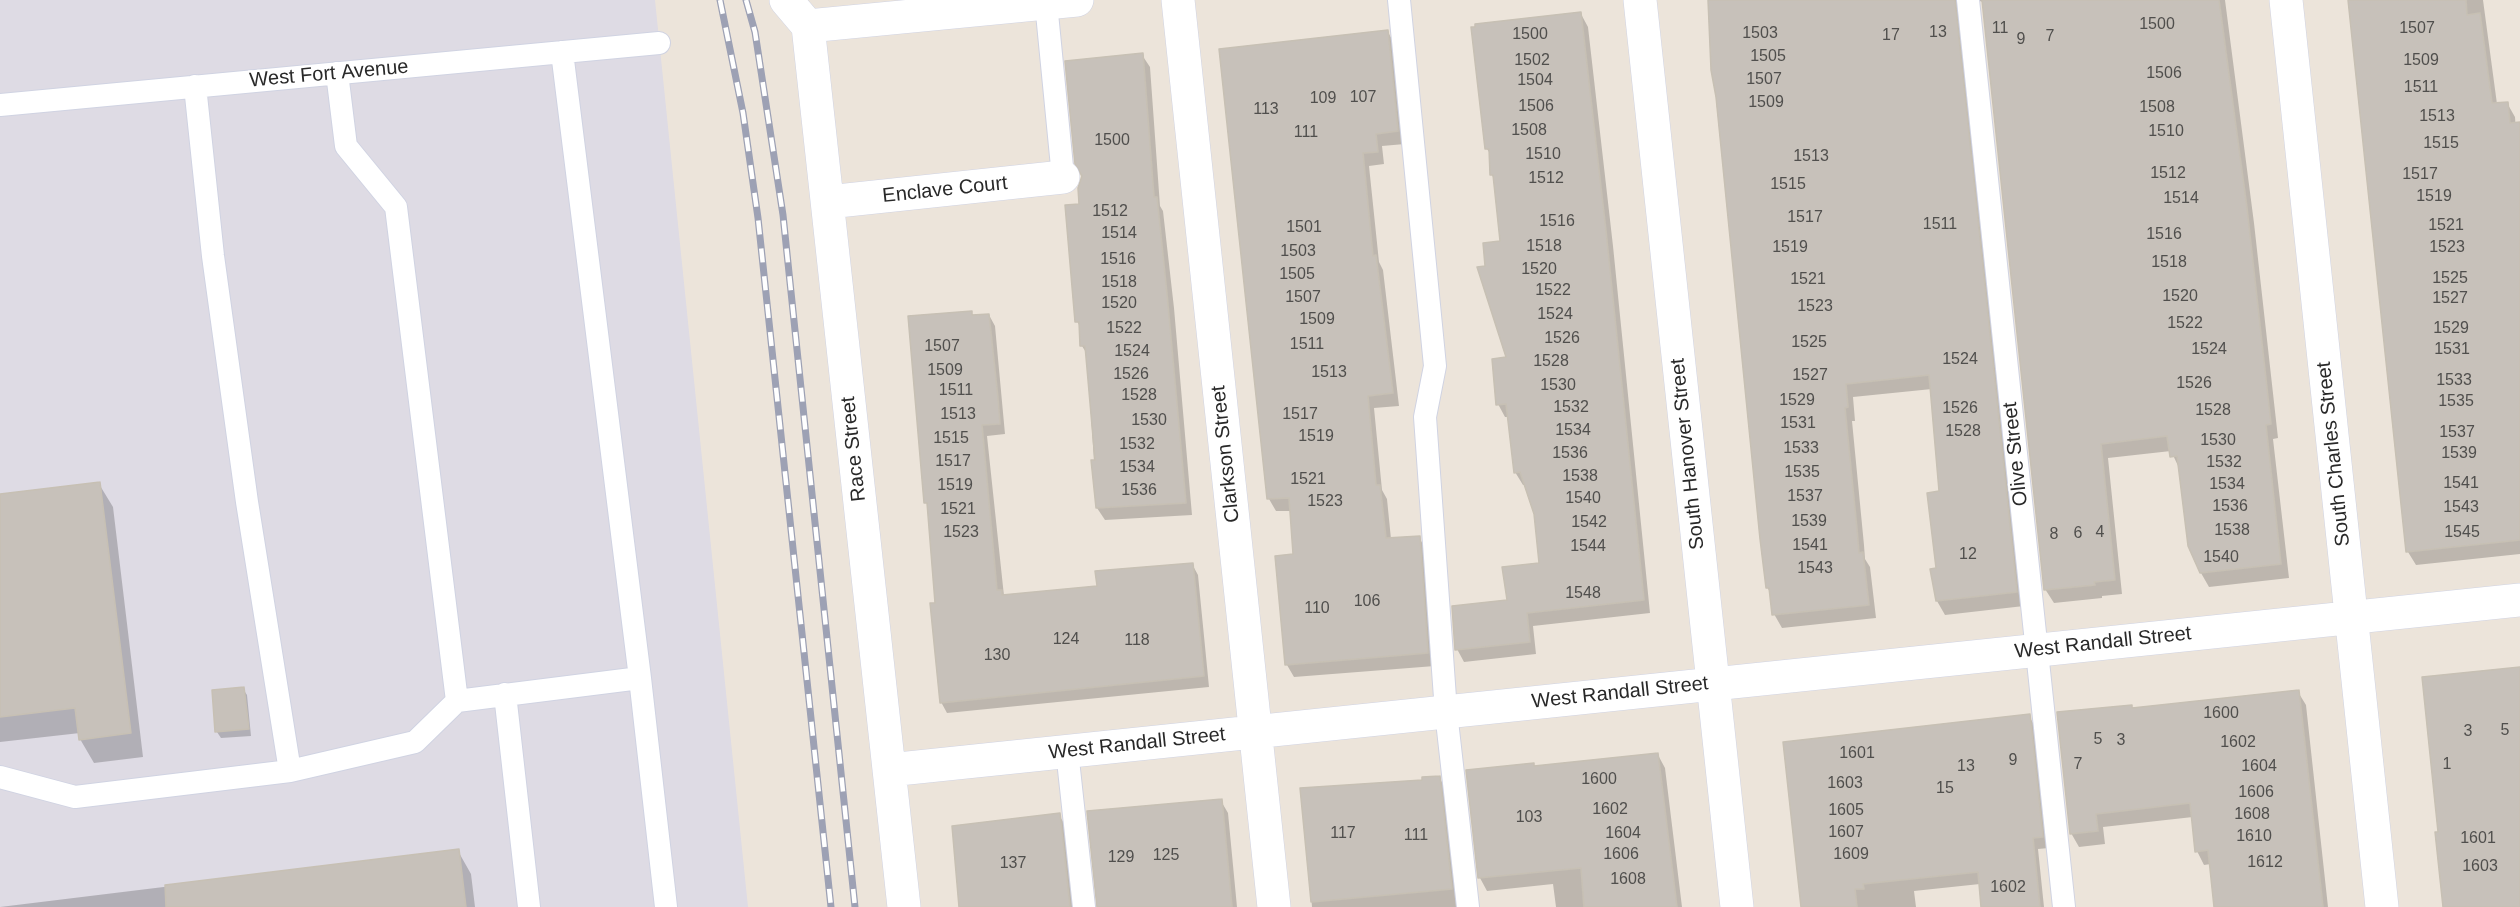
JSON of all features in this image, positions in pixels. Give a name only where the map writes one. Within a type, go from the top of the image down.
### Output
[{"type":"street","points":[[786,0],[808,26],[1062,1]]},
{"type":"street","name":"Clarkson Street","points":[[1178,0],[1274,907]]},
{"type":"street","name":"South Hanover Street","points":[[1640,0],[1737,907]]},
{"type":"street","name":"South Charles Street","points":[[2286,0],[2382,907]]},
{"type":"street","name":"Race Street","points":[[808,26],[904,907]]},
{"type":"street","name":"Enclave Court","points":[[828,202],[1063,177]]},
{"type":"street","name":"West Randall Street","points":[[889,770],[2520,600]]},
{"type":"lane","points":[[1399,0],[1435,366],[1425,417],[1446,712],[1468,907]]},
{"type":"lane","name":"Olive Street","points":[[1968,0],[2064,907]]},
{"type":"lane","points":[[1062,1],[1063,177]]},
{"type":"lane","name":"West Fort Avenue","points":[[0,105],[659,43]]},
{"type":"lane","points":[[562,52],[640,678],[666,907]]},
{"type":"lane","points":[[337,73],[346,146],[396,207],[457,701]]},
{"type":"lane","points":[[195,86],[223,326],[247,502],[290,771]]},
{"type":"lane","points":[[0,777],[75,797],[290,771],[415,742],[457,701],[640,678]]},
{"type":"lane","points":[[505,694],[529,907]]},
{"type":"lane","points":[[1067,751],[1084,907]]},
{"type":"shaded area","points":[[0,0],[655,0],[748,907],[0,907]]},
{"type":"building","points":[[1708,0],[1955,0],[2017,592],[1936,601],[1930,569],[1936,568],[1927,493],[1939,491],[1929,375],[1846,384],[1848,407],[1845,408],[1859,553],[1863,552],[1869,605],[1772,615],[1760,539],[1716,97],[1711,70]]},
{"type":"building","points":[[1982,0],[2219,0],[2247,208],[2271,424],[2266,425],[2281,564],[2200,573],[2188,546],[2177,456],[2170,457],[2167,436],[2101,444],[2115,580],[2094,582],[2095,585],[2044,590]]},
{"type":"building","points":[[2348,0],[2466,0],[2467,15],[2480,13],[2492,103],[2508,102],[2510,123],[2520,122],[2520,540],[2406,552]]},
{"type":"building","points":[[1581,12],[1644,600],[1527,613],[1530,642],[1455,650],[1452,606],[1507,600],[1502,567],[1539,563],[1534,514],[1520,472],[1514,473],[1506,404],[1496,405],[1492,359],[1506,357],[1477,267],[1485,266],[1483,243],[1500,241],[1493,175],[1490,175],[1489,149],[1485,149],[1471,27],[1475,27],[1475,24]]},
{"type":"building","points":[[1388,30],[1398,131],[1376,134],[1378,152],[1363,153],[1373,256],[1376,255],[1393,393],[1368,396],[1376,485],[1380,485],[1386,538],[1420,536],[1428,653],[1285,665],[1275,556],[1293,554],[1289,498],[1267,499],[1219,49]]},
{"type":"building","points":[[1143,53],[1154,197],[1157,197],[1186,503],[1096,508],[1091,460],[1095,460],[1085,346],[1080,346],[1079,322],[1075,322],[1065,205],[1079,204],[1078,188],[1082,176],[1075,164],[1065,61]]},
{"type":"building","points":[[972,311],[972,315],[989,314],[998,398],[1000,424],[982,425],[997,590],[1002,590],[1002,595],[1097,586],[1095,571],[1193,563],[1204,676],[940,703],[930,603],[935,603],[927,503],[924,503],[908,316]]},
{"type":"building","points":[[100,482],[131,733],[79,740],[75,708],[0,717],[0,494]]},
{"type":"building","points":[[2520,667],[2520,907],[2443,907],[2435,832],[2438,832],[2422,677]]},
{"type":"building","points":[[244,687],[249,729],[215,732],[212,690]]},
{"type":"building","points":[[2299,690],[2323,907],[2214,907],[2208,850],[2195,852],[2190,803],[2096,814],[2098,831],[2070,834],[2057,712],[2132,705],[2132,708]]},
{"type":"building","points":[[2030,714],[2043,837],[2033,838],[2040,907],[1981,907],[1978,872],[1863,884],[1864,889],[1855,889],[1857,907],[1801,907],[1783,742]]},
{"type":"building","points":[[1658,753],[1677,907],[1584,907],[1581,868],[1478,878],[1466,770],[1534,763],[1534,766]]},
{"type":"building","points":[[1440,776],[1452,889],[1311,902],[1300,788],[1422,780],[1422,777]]},
{"type":"building","points":[[1222,799],[1232,907],[1097,907],[1087,811]]},
{"type":"building","points":[[1060,813],[1070,907],[959,907],[952,826]]},
{"type":"building","points":[[459,849],[466,907],[166,907],[165,885]]},
{"type":"railway","points":[[720,0],[743,113],[758,218],[831,907]]},
{"type":"railway","points":[[746,0],[755,32],[783,215],[855,907]]}]
